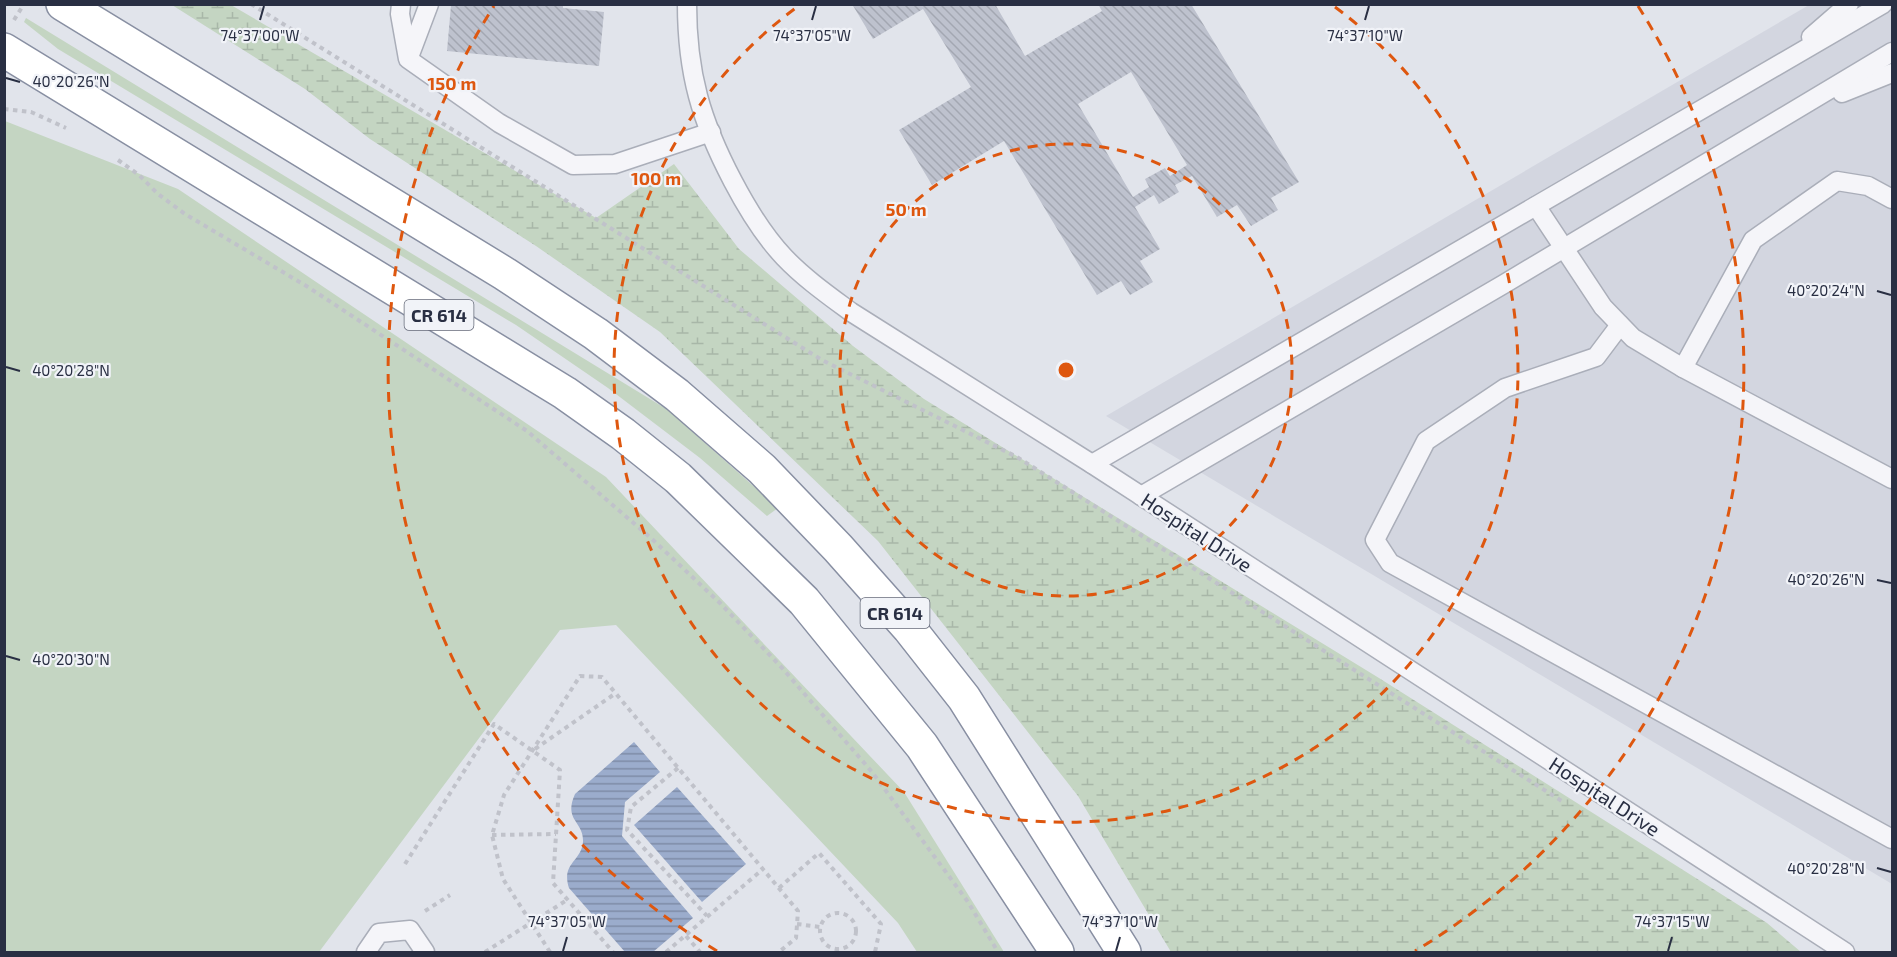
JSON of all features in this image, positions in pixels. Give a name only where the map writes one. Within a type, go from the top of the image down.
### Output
[{"type":"highway","name":"CR 614","points":[[63,4],[496,268],[578,322],[677,394],[754,463],[838,548],[909,628],[964,698],[1124,952]]},
{"type":"highway","name":"CR 614","points":[[4,50],[565,393],[623,434],[678,478],[804,601],[922,746],[1057,952]]},
{"type":"lane","points":[[401,4],[400,14],[408,59],[499,123],[573,165],[615,164],[711,132]]},
{"type":"lane","points":[[408,59],[429,4]]},
{"type":"lane","name":"Hospital Drive","points":[[687,4],[687,36],[698,96],[711,132],[738,192],[783,257],[815,285],[851,312],[1092,464],[1845,952]]},
{"type":"lane","points":[[1776,67],[1849,4]]},
{"type":"lane","points":[[1092,464],[1883,4]]},
{"type":"lane","points":[[1141,496],[1563,249],[1893,52]]},
{"type":"lane","points":[[1795,110],[1893,73]]},
{"type":"lane","points":[[1683,368],[1753,240],[1837,181],[1868,186],[1893,199]]},
{"type":"lane","points":[[1536,206],[1603,307],[1633,338],[1683,368],[1893,479]]},
{"type":"lane","points":[[1620,325],[1596,357],[1505,388],[1426,441],[1375,540],[1390,563],[1893,839]]},
{"type":"lane","points":[[366,952],[379,933],[411,930],[425,952]]},
{"type":"path","points":[[251,4],[822,360],[1017,456],[1574,808]]},
{"type":"path","points":[[4,109],[31,112],[72,130]]},
{"type":"path","points":[[116,158],[185,214],[308,287],[527,431],[652,539],[722,604],[783,669],[872,772],[968,902],[998,952]]},
{"type":"path","points":[[550,952],[503,879],[492,835],[504,795],[580,676],[602,677],[798,911],[796,938],[779,952]]},
{"type":"path","points":[[532,751],[616,693]]},
{"type":"path","points":[[405,864],[494,724],[560,770],[553,883],[613,952]]},
{"type":"path","points":[[678,768],[631,807],[627,830],[707,916]]},
{"type":"path","points":[[492,835],[556,834]]},
{"type":"path","points":[[779,888],[819,853],[881,924],[875,952]]},
{"type":"path","points":[[666,952],[763,868]]},
{"type":"path","points":[[485,952],[567,900]]},
{"type":"path","points":[[845,913],[852,918],[857,934],[854,942],[848,947],[831,948],[820,936],[820,927],[829,914],[845,913]]},
{"type":"path","points":[[797,924],[820,927]]},
{"type":"path","points":[[686,936],[700,952]]},
{"type":"shaded area","points":[[1809,5],[1892,5],[1892,884],[1106,416]]},
{"type":"green space","points":[[172,5],[231,5],[596,218],[674,164],[739,249],[853,346],[924,399],[1379,678],[1767,923],[1801,952],[1171,952],[1078,796],[878,541],[660,332],[536,246],[370,139],[305,89]]},
{"type":"green space","points":[[26,18],[668,410],[778,508],[767,516],[700,458],[608,388],[516,325],[58,49],[24,22]]},
{"type":"green space","points":[[5,121],[178,189],[606,477],[904,792],[1004,952],[917,952],[898,923],[616,625],[560,630],[319,952],[5,952]]},
{"type":"water","points":[[634,742],[660,772],[625,802],[622,836],[693,918],[653,952],[625,952],[569,888],[567,880],[569,868],[579,854],[583,842],[571,810],[575,794]]},
{"type":"water","points":[[677,787],[746,864],[702,902],[634,825]]},
{"type":"building","points":[[464,4],[563,4],[563,8],[604,12],[599,66],[447,51],[451,5],[464,6]]},
{"type":"building","points":[[852,4],[995,4],[1025,56],[1102,11],[1098,4],[1191,4],[1299,182],[1271,198],[1278,210],[1251,226],[1237,205],[1217,217],[1192,176],[1175,185],[1179,192],[1159,204],[1154,195],[1135,207],[1160,249],[1140,261],[1153,282],[1130,295],[1121,281],[1097,295],[1004,141],[932,185],[899,130],[971,87],[923,9],[873,39]],"holes":[[[1131,72],[1187,165],[1170,176],[1165,168],[1145,179],[1149,187],[1133,197],[1078,104]]]}]
